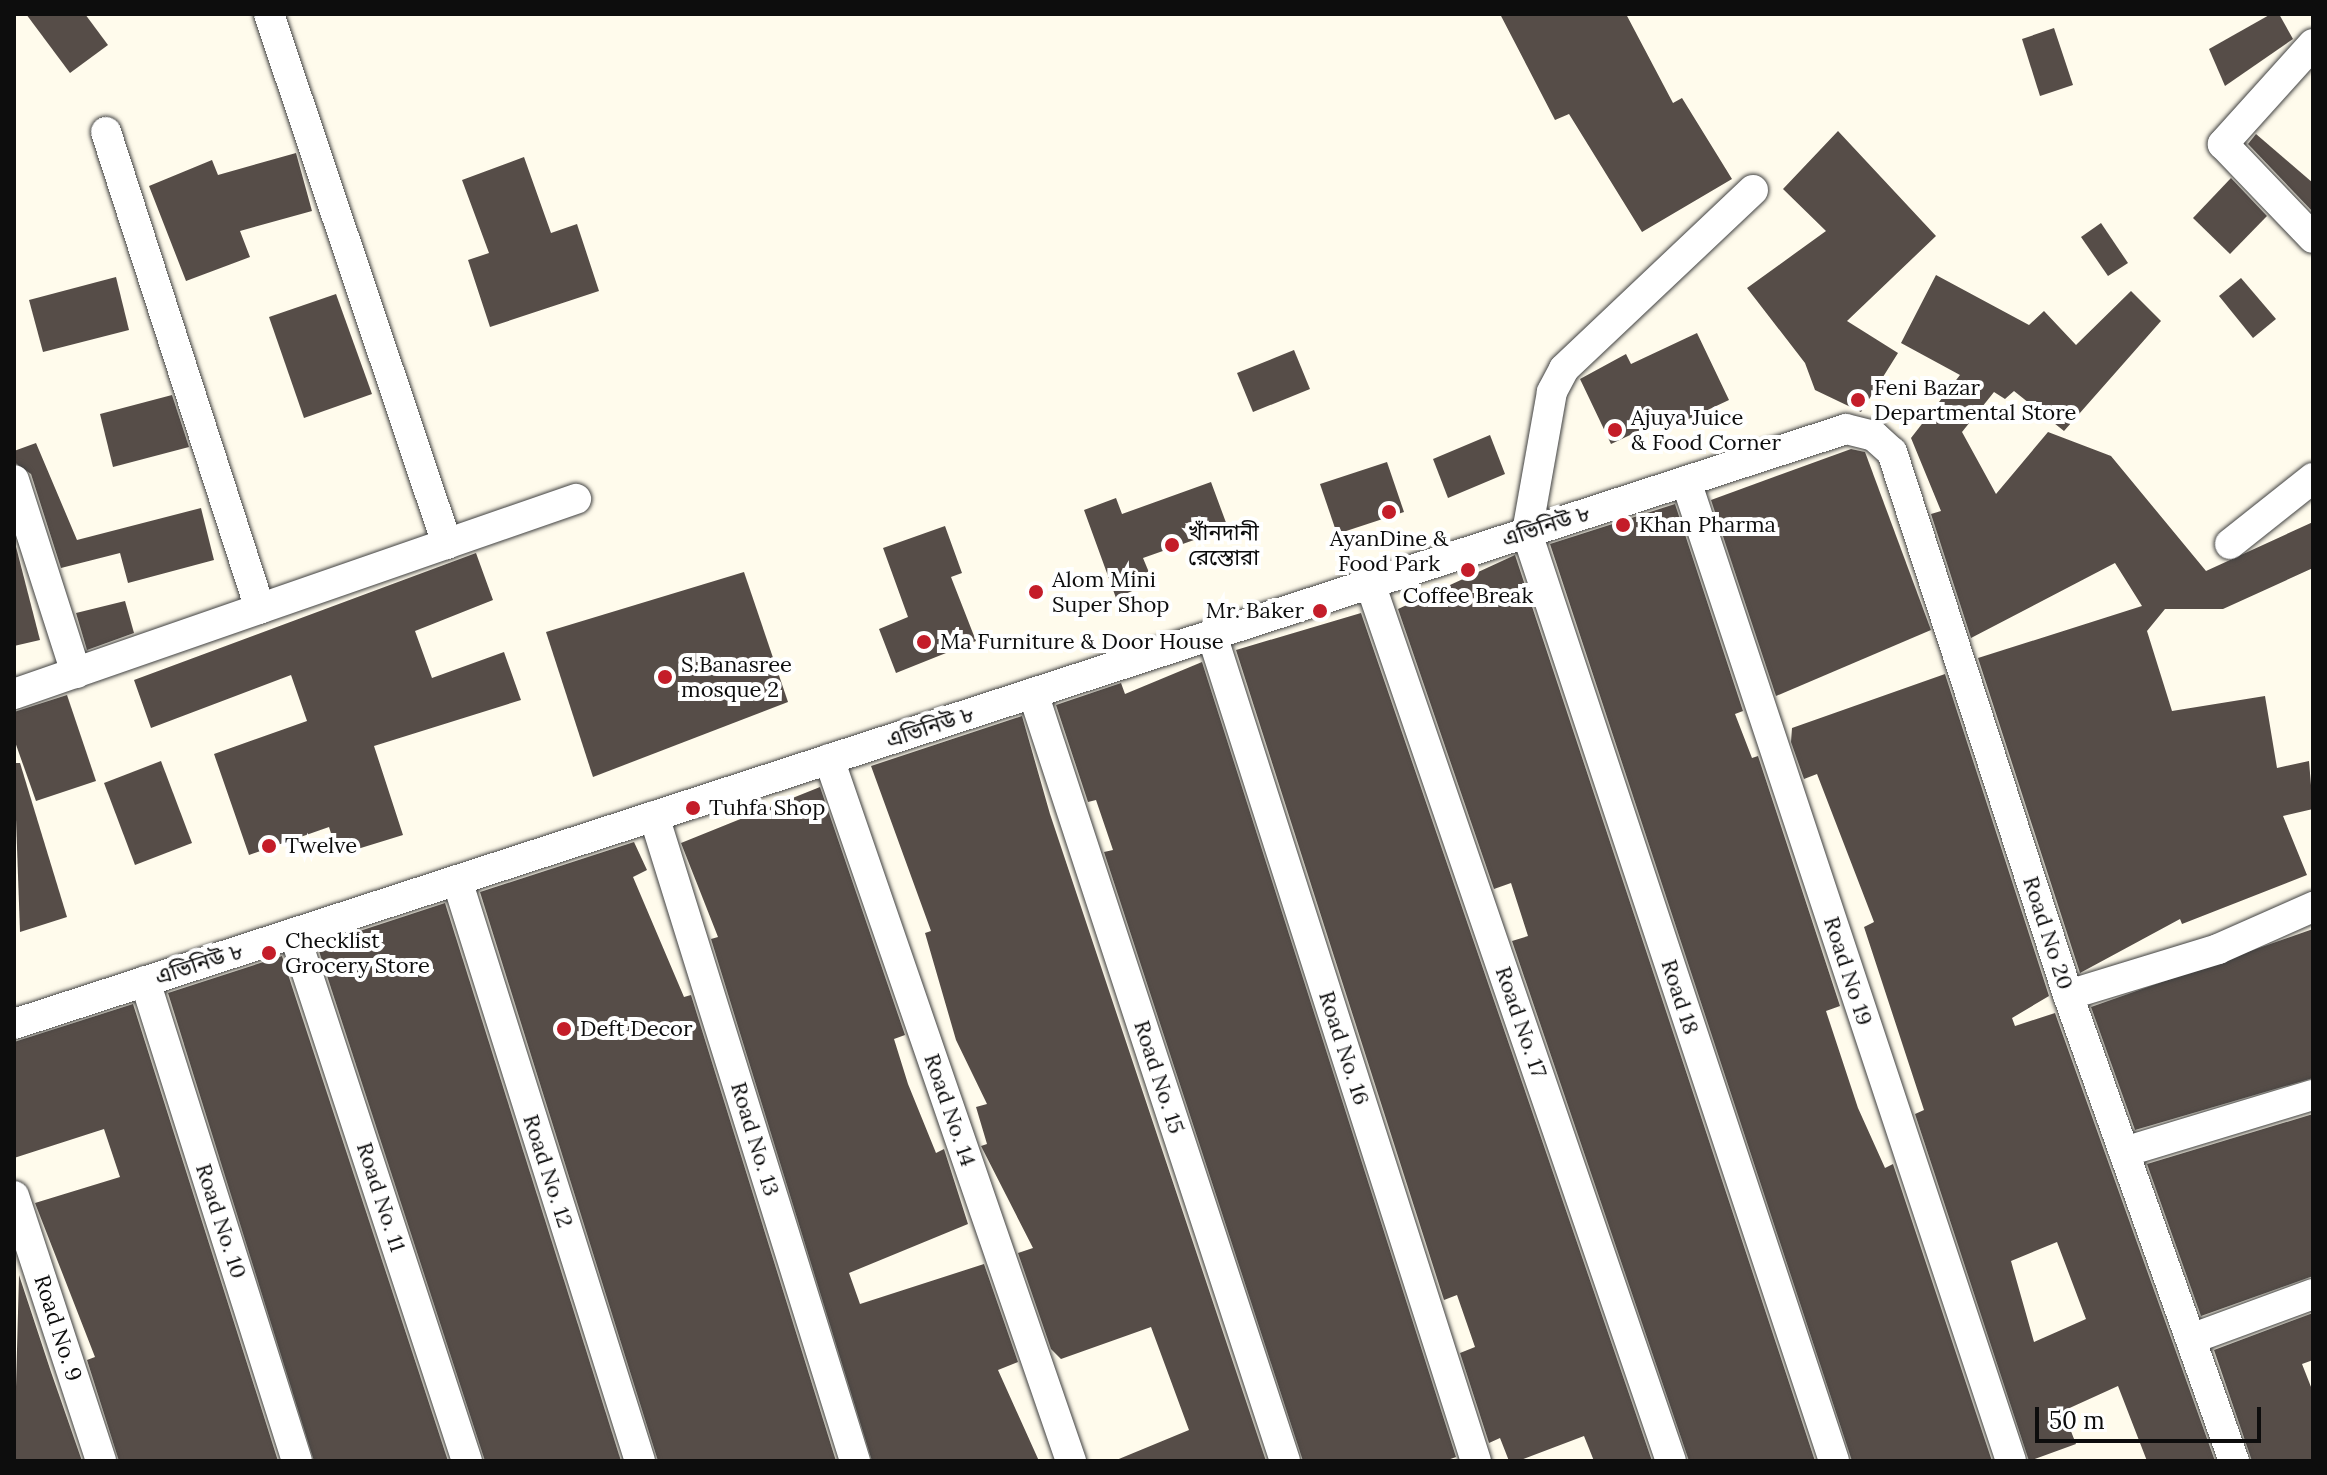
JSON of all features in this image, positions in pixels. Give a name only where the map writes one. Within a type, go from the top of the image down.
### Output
[{"type":"street","points":[[269,14],[447,544]]},
{"type":"street","points":[[2313,44],[2223,144],[2313,238]]},
{"type":"street","points":[[106,132],[260,609]]},
{"type":"street","points":[[1527,533],[1552,392],[1564,369],[1753,190]]},
{"type":"street","name":"এভিনিউ ৮","points":[[14,1024],[1846,429]]},
{"type":"street","name":"Road No 20","points":[[1846,429],[1874,436],[1892,452],[2068,995],[2234,1461]]},
{"type":"street","points":[[2230,544],[2313,478]]},
{"type":"street","points":[[14,480],[76,673]]},
{"type":"street","name":"Road No 19","points":[[1686,481],[2011,1461]]},
{"type":"street","points":[[14,694],[576,499]]},
{"type":"street","name":"Road 18","points":[[1527,533],[1834,1461]]},
{"type":"street","name":"Road No. 17","points":[[1370,583],[1671,1461]]},
{"type":"street","name":"Road No. 16","points":[[1212,635],[1476,1461]]},
{"type":"street","name":"Road No. 15","points":[[1033,693],[1285,1461]]},
{"type":"street","name":"Road No. 14","points":[[829,759],[1071,1461]]},
{"type":"street","name":"Road No. 13","points":[[654,816],[855,1461]]},
{"type":"street","name":"Road No. 12","points":[[457,880],[640,1461]]},
{"type":"street","points":[[2068,995],[2218,949],[2313,907]]},
{"type":"street","name":"Road No. 11","points":[[294,933],[467,1461]]},
{"type":"street","name":"Road No. 10","points":[[145,981],[297,1461]]},
{"type":"street","points":[[2124,1152],[2313,1095]]},
{"type":"street","name":"Road No. 9","points":[[14,1196],[101,1461]]},
{"type":"street","points":[[2191,1339],[2313,1294]]},
{"type":"building","points":[[26,14],[85,14],[108,45],[70,73]]},
{"type":"building","points":[[1500,14],[1626,14],[1673,103],[1682,98],[1732,179],[1642,232],[1569,114],[1555,120]]},
{"type":"building","points":[[2271,14],[2279,14],[2293,39],[2225,86],[2209,49]]},
{"type":"building","points":[[2054,28],[2073,85],[2040,96],[2022,39]]},
{"type":"building","points":[[1838,131],[1936,236],[1847,321],[1898,353],[1861,412],[1815,390],[1805,363],[1747,288],[1826,231],[1783,189]]},
{"type":"building","points":[[2256,134],[2313,183],[2313,212],[2248,144]]},
{"type":"building","points":[[296,153],[312,211],[240,231],[250,257],[186,281],[149,186],[212,160],[218,175]]},
{"type":"building","points":[[524,157],[551,233],[577,224],[599,291],[490,327],[468,260],[489,253],[462,180]]},
{"type":"building","points":[[2231,178],[2267,216],[2230,254],[2193,218]]},
{"type":"building","points":[[2101,223],[2128,263],[2108,276],[2081,237]]},
{"type":"building","points":[[1936,275],[2029,325],[2044,311],[2076,345],[2131,291],[2161,321],[2064,431],[2014,391],[2005,399],[1994,392],[1962,432],[1996,494],[2048,432],[2111,456],[2206,571],[2313,522],[2313,568],[2223,609],[2165,609],[2147,631],[2172,711],[2265,696],[2277,768],[2309,761],[2313,809],[2283,816],[2307,875],[2182,924],[2180,919],[2080,973],[1978,658],[2142,606],[2115,563],[1971,638],[1931,514],[1941,511],[1911,438],[1960,375],[1901,343]]},
{"type":"building","points":[[116,277],[129,330],[43,352],[29,300]]},
{"type":"building","points":[[2241,278],[2276,319],[2253,338],[2219,296]]},
{"type":"building","points":[[336,294],[372,394],[304,418],[269,317]]},
{"type":"building","points":[[1697,333],[1729,400],[1682,422],[1677,413],[1611,444],[1580,379],[1626,354],[1631,364]]},
{"type":"building","points":[[1294,350],[1310,389],[1253,412],[1237,373]]},
{"type":"building","points":[[172,395],[189,447],[113,467],[100,414]]},
{"type":"building","points":[[1490,435],[1505,474],[1448,498],[1433,459]]},
{"type":"building","points":[[36,443],[77,540],[201,508],[214,560],[128,583],[120,553],[61,568],[31,474],[14,462],[14,451]]},
{"type":"building","points":[[1851,449],[1865,452],[1931,630],[1776,696],[1711,500]]},
{"type":"building","points":[[1387,462],[1404,512],[1337,534],[1320,484]]},
{"type":"building","points":[[1211,482],[1228,528],[1143,558],[1153,582],[1116,598],[1084,510],[1116,498],[1122,514]]},
{"type":"building","points":[[1675,504],[1743,711],[1735,714],[1752,758],[1758,756],[1840,1006],[1826,1011],[1858,1108],[1885,1168],[1893,1164],[1992,1461],[1852,1461],[1550,544]]},
{"type":"building","points":[[945,526],[962,573],[951,577],[976,641],[896,673],[879,629],[908,617],[883,548]]},
{"type":"building","points":[[14,539],[40,640],[14,646]]},
{"type":"building","points":[[476,553],[493,600],[415,631],[432,678],[504,652],[521,700],[374,746],[403,835],[338,855],[329,827],[249,855],[214,754],[307,721],[291,675],[151,728],[134,680]]},
{"type":"building","points":[[1515,555],[1815,1461],[1689,1461],[1512,941],[1528,936],[1511,883],[1494,889],[1398,609]]},
{"type":"building","points":[[744,572],[788,702],[593,777],[546,632]]},
{"type":"building","points":[[125,601],[134,633],[87,650],[76,613]]},
{"type":"building","points":[[1361,613],[1652,1461],[1594,1461],[1584,1436],[1518,1461],[1509,1461],[1500,1438],[1489,1443],[1460,1353],[1475,1347],[1457,1295],[1444,1300],[1236,650]]},
{"type":"building","points":[[1202,662],[1456,1457],[1445,1461],[1303,1461],[1104,852],[1113,850],[1096,800],[1088,802],[1056,705],[1121,683],[1125,694]]},
{"type":"building","points":[[1945,674],[2049,996],[2012,1018],[2015,1026],[2055,1013],[2215,1461],[2147,1461],[2118,1386],[2063,1411],[2076,1444],[2029,1461],[1915,1114],[1924,1110],[1864,927],[1874,922],[1817,774],[1804,779],[1791,742],[1792,728]],"holes":[[[2057,1242],[2086,1319],[2034,1342],[2011,1261]]]},
{"type":"building","points":[[67,695],[96,781],[36,801],[14,739],[14,712]]},
{"type":"building","points":[[1022,716],[1050,814],[1266,1461],[1114,1461],[1189,1430],[1151,1327],[1061,1359],[1051,1349],[1018,1253],[1033,1248],[981,1146],[987,1144],[976,1107],[987,1104],[956,1040],[925,933],[931,931],[871,766]]},
{"type":"building","points":[[161,761],[192,843],[135,865],[104,783]]},
{"type":"building","points":[[14,763],[20,763],[67,917],[20,932]]},
{"type":"building","points":[[820,787],[905,1035],[894,1039],[908,1084],[936,1153],[944,1149],[968,1224],[849,1273],[860,1304],[984,1264],[1018,1362],[998,1370],[1039,1461],[872,1461],[711,939],[718,937],[681,843]]},
{"type":"building","points":[[634,842],[647,870],[633,877],[684,997],[691,995],[836,1461],[658,1461],[480,892]]},
{"type":"building","points":[[445,903],[621,1461],[485,1461],[317,945]]},
{"type":"building","points":[[2313,929],[2313,1078],[2135,1130],[2091,1007]]},
{"type":"building","points":[[282,956],[448,1461],[314,1461],[168,993]]},
{"type":"building","points":[[133,1004],[278,1461],[119,1461],[87,1360],[95,1357],[35,1203],[120,1177],[104,1129],[14,1158],[14,1042]]},
{"type":"building","points":[[2313,1114],[2313,1276],[2201,1316],[2147,1164]]},
{"type":"building","points":[[19,1275],[51,1372],[82,1461],[14,1461]]},
{"type":"building","points":[[2313,1313],[2313,1360],[2302,1364],[2313,1392],[2313,1461],[2252,1461],[2214,1350]]},
{"type":"place","name":"Feni Bazar Departmental Store","points":[[1858,400]]},
{"type":"place","name":"Ajuya Juice & Food Corner","points":[[1615,430]]},
{"type":"place","name":"AyanDine & Food Park","points":[[1389,512]]},
{"type":"place","name":"Khan Pharma","points":[[1623,525]]},
{"type":"place","name":"খাঁনদানী রেস্তোরা","points":[[1172,545]]},
{"type":"place","name":"Coffee Break","points":[[1468,570]]},
{"type":"place","name":"Alom Mini Super Shop","points":[[1036,592]]},
{"type":"place","name":"Mr. Baker","points":[[1320,611]]},
{"type":"place","name":"Ma Furniture & Door House","points":[[924,642]]},
{"type":"place","name":"S.Banasree mosque 2","points":[[665,677]]},
{"type":"place","name":"Tuhfa Shop","points":[[693,808]]},
{"type":"place","name":"Twelve","points":[[269,846]]},
{"type":"place","name":"Checklist Grocery Store","points":[[269,953]]},
{"type":"place","name":"Deft Decor","points":[[564,1029]]}]
